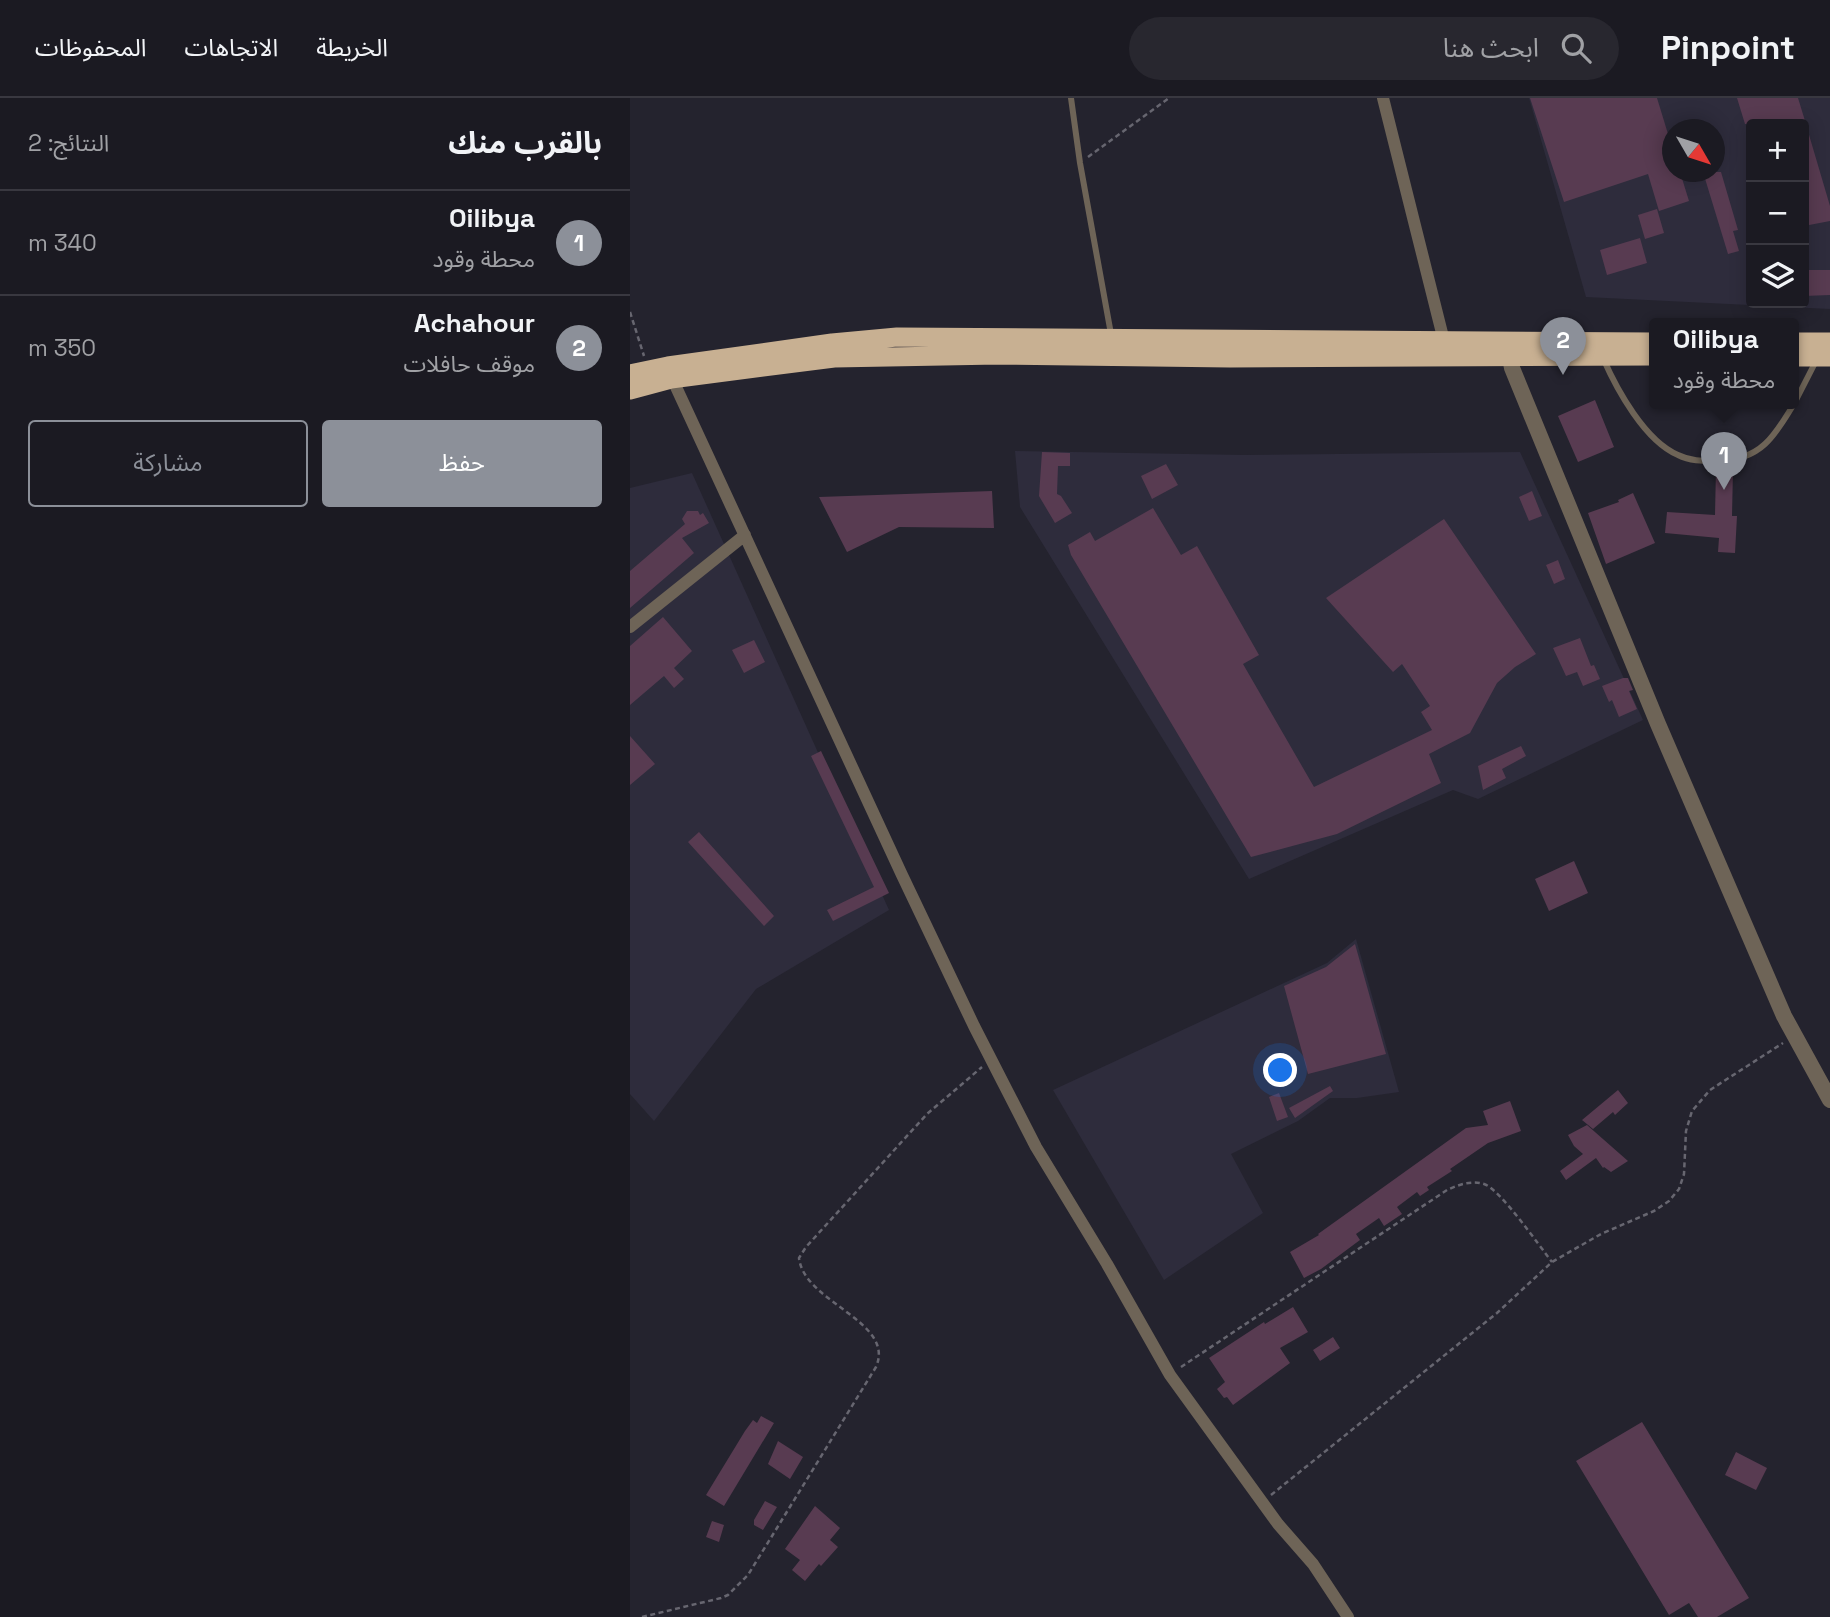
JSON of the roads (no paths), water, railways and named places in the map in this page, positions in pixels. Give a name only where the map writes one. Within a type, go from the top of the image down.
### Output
[{"type":"highway","points":[[630,390],[670,372],[832,343],[897,337],[1444,341],[1602,356],[1649,356]]},
{"type":"highway","points":[[639,371],[670,372],[834,358],[998,355],[1230,359],[1649,342]]},
{"type":"highway","points":[[1799,344],[1826,352]]},
{"type":"highway","points":[[1799,356],[1826,352]]},
{"type":"street","points":[[1383,98],[1444,341]]},
{"type":"street","points":[[1508,349],[1658,724],[1784,1016],[1830,1100]]},
{"type":"street","points":[[670,372],[902,875],[1036,1147],[1170,1375],[1278,1524],[1313,1564],[1348,1617]]},
{"type":"street","points":[[630,627],[745,535]]},
{"type":"lane","points":[[1071,98],[1112,340]]},
{"type":"lane","points":[[1799,396],[1826,352]]},
{"type":"lane","points":[[1602,356],[1627,403],[1652,436],[1669,451],[1689,459],[1722,461],[1747,456],[1768,441],[1790,409]]},
{"type":"place","name":"Achahour","points":[[1563,375]]},
{"type":"place","name":"Oilibya","points":[[1724,490]]}]
